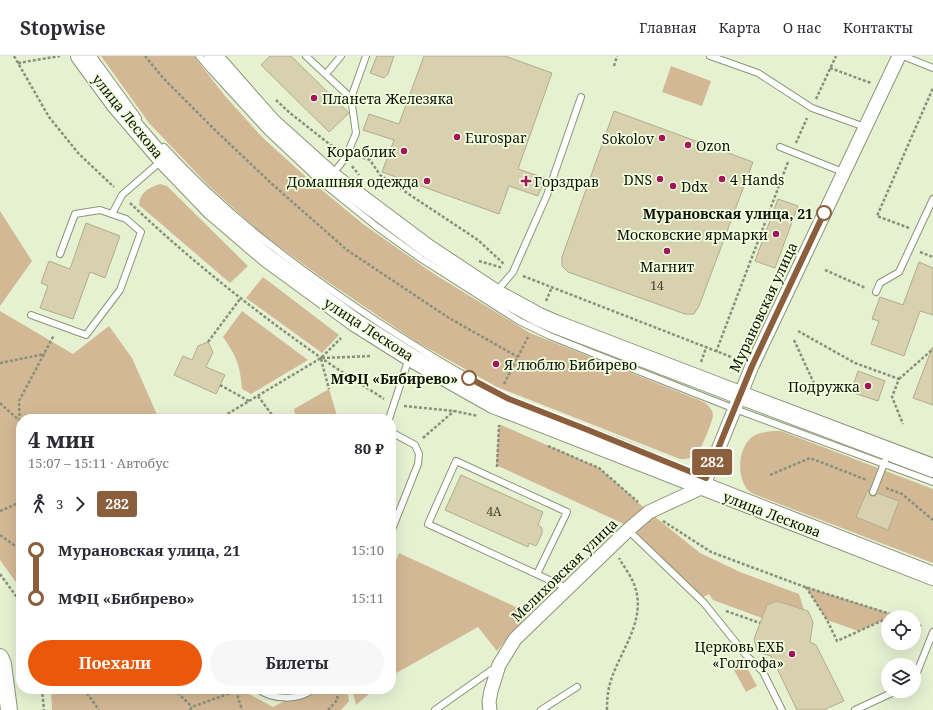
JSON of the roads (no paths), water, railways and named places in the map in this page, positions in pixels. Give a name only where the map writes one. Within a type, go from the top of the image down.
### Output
[{"type":"main road","name":"улица Лескова","points":[[80,56],[116,105],[162,160],[212,211],[267,258],[356,323],[410,357],[493,404],[707,482],[933,576]]},
{"type":"main road","points":[[219,58],[272,123],[331,176],[427,248],[495,293],[539,317],[737,402],[886,458],[933,468]]},
{"type":"street","name":"Мурановская улица","points":[[707,482],[752,366],[899,56]]},
{"type":"street","name":"Мелиховская улица","points":[[490,710],[489,702],[498,665],[515,639],[612,545],[649,512],[707,482]]},
{"type":"street","points":[[0,657],[3,664],[9,710]]},
{"type":"lane","name":"улица Лескова","points":[[93,56],[140,121]]},
{"type":"lane","points":[[199,56],[267,131],[319,180],[377,227],[420,258],[519,321],[550,336],[737,402]]},
{"type":"lane","points":[[306,56],[351,98]]},
{"type":"lane","points":[[326,74],[341,56]]},
{"type":"lane","points":[[331,176],[346,157],[356,133],[351,98],[366,56]]},
{"type":"lane","points":[[710,56],[758,73],[812,108],[865,127]]},
{"type":"lane","points":[[903,56],[933,68]]},
{"type":"lane","points":[[495,293],[513,272],[546,195],[581,97]]},
{"type":"lane","name":"улица Лескова","points":[[158,141],[219,202],[275,249],[347,301],[414,345],[468,378],[498,394],[707,482]]},
{"type":"lane","points":[[780,147],[843,172]]},
{"type":"lane","points":[[112,214],[122,195],[162,160]]},
{"type":"lane","points":[[876,292],[880,283],[900,272],[933,199]]},
{"type":"lane","points":[[31,315],[86,335],[120,290],[141,232],[126,219],[100,210],[75,214],[60,254]]},
{"type":"lane","points":[[390,414],[410,357]]},
{"type":"lane","points":[[396,435],[415,445],[419,454],[418,464],[396,519]]},
{"type":"lane","points":[[873,492],[886,458],[933,482]]},
{"type":"lane","points":[[537,574],[567,512],[456,461],[428,524],[567,588]]},
{"type":"lane","name":"улица Лескова","points":[[810,520],[824,526]]},
{"type":"lane","points":[[628,530],[704,603],[746,655],[763,672],[782,710]]},
{"type":"lane","points":[[921,662],[933,632]]},
{"type":"lane","points":[[435,710],[498,665]]},
{"type":"lane","points":[[541,710],[576,688]]},
{"type":"lane","points":[[267,694],[282,698],[307,694]]},
{"type":"lane","points":[[855,710],[881,698]]},
{"type":"place","name":"Планета Железяка","points":[[314,98]]},
{"type":"place","name":"Eurospar","points":[[457,137]]},
{"type":"place","name":"Sokolov","points":[[662,138]]},
{"type":"place","name":"Ozon","points":[[688,145]]},
{"type":"place","name":"Кораблик","points":[[404,151]]},
{"type":"place","name":"DNS","points":[[660,179]]},
{"type":"place","name":"4 Hands","points":[[722,179]]},
{"type":"place","name":"Домашняя одежда","points":[[427,181]]},
{"type":"place","name":"Горздрав","points":[[526,181]]},
{"type":"place","name":"Ddx","points":[[673,186]]},
{"type":"place","name":"Мурановская улица, 21","points":[[824,213]]},
{"type":"place","name":"Московские ярмарки","points":[[776,234]]},
{"type":"place","name":"Магнит","points":[[667,251]]},
{"type":"place","name":"Я люблю Бибирево","points":[[496,364]]},
{"type":"place","name":"МФЦ «Бибирево»","points":[[469,378]]},
{"type":"place","name":"Подружка","points":[[868,386]]},
{"type":"place","name":"Церковь ЕХБ «Голгофа»","points":[[792,654]]}]
